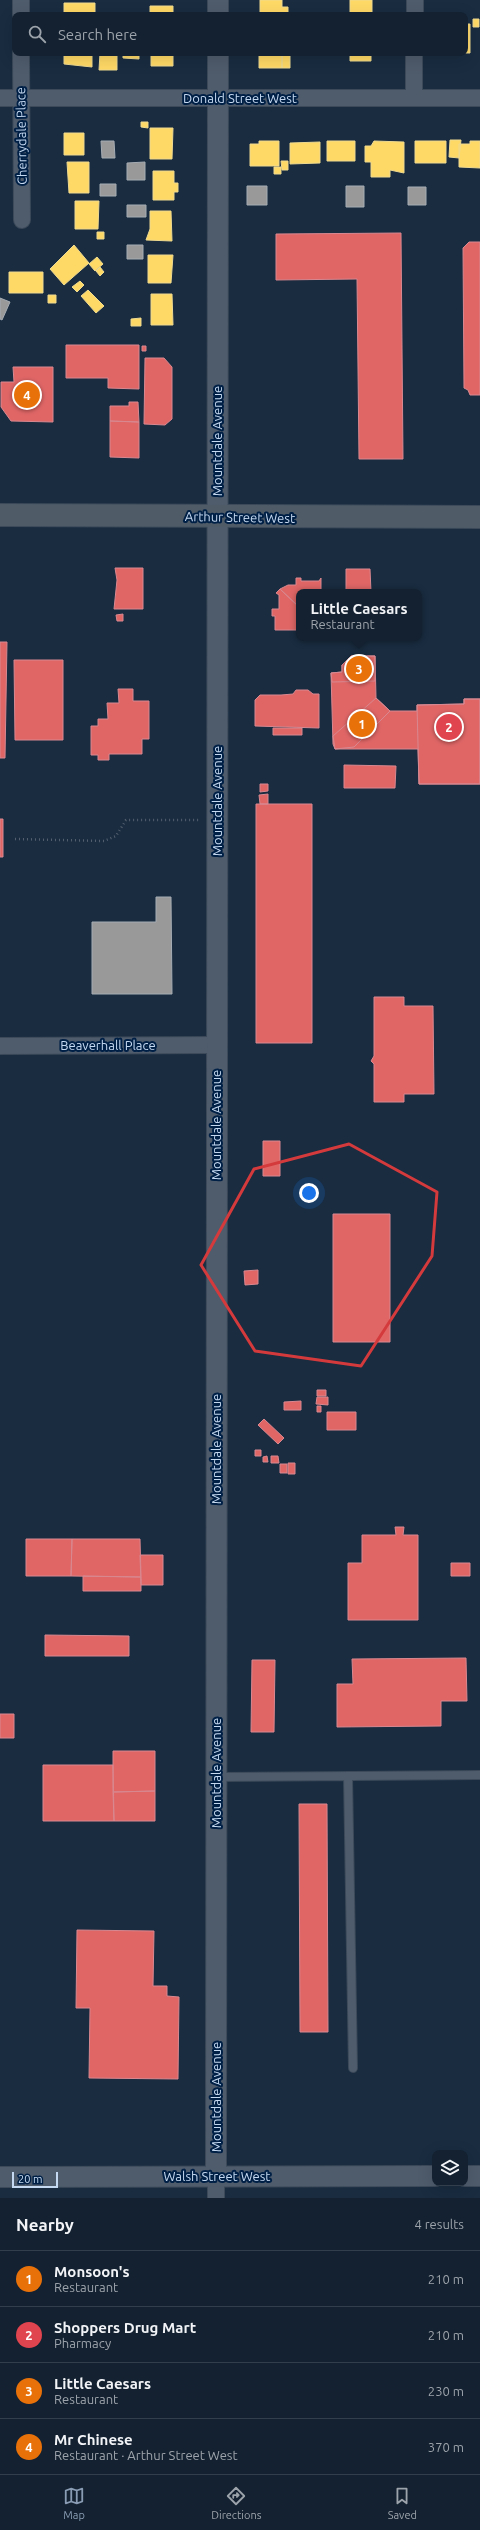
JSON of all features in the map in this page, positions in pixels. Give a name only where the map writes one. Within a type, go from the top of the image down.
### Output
[{"type":"main road","name":"Arthur Street West","points":[[0,515],[480,517]]},
{"type":"street","points":[[21,0],[21,12]]},
{"type":"street","points":[[218,0],[218,12]]},
{"type":"street","points":[[414,12],[415,0]]},
{"type":"street","name":"Cherrydale Place","points":[[21,56],[20,98],[22,220]]},
{"type":"street","name":"Mountdale Avenue","points":[[216,2198],[218,56]]},
{"type":"street","points":[[414,56],[414,98]]},
{"type":"street","name":"Donald Street West","points":[[0,98],[480,98]]},
{"type":"street","name":"Beaverhall Place","points":[[0,1046],[216,1045]]},
{"type":"street","name":"Walsh Street West","points":[[0,2177],[432,2176]]},
{"type":"street","points":[[468,2176],[480,2176]]},
{"type":"lane","points":[[216,1777],[480,1775]]},
{"type":"lane","points":[[348,1777],[352,2068]]},
{"type":"path","points":[[15,840],[104,841],[116,836],[126,820],[217,820]]},
{"type":"highlighted area","points":[[349,1144],[437,1192],[432,1256],[361,1366],[255,1351],[201,1265],[254,1169]]},
{"type":"building: Homes","points":[[260,0],[282,0],[282,7],[288,7],[288,12],[260,12]]},
{"type":"building: Homes","points":[[350,0],[372,0],[372,12],[350,12]]},
{"type":"building: Homes","points":[[64,3],[95,3],[95,12],[64,12]]},
{"type":"building: Homes","points":[[150,6],[173,6],[173,12],[150,12]]},
{"type":"building: Homes","points":[[473,19],[479,19],[479,27],[473,27]]},
{"type":"building: Homes","points":[[468,24],[470,24],[470,53],[468,53]]},
{"type":"building: Homes","points":[[64,56],[92,56],[92,67],[64,64]]},
{"type":"building: Homes","points":[[100,56],[117,56],[117,70],[99,70]]},
{"type":"building: Homes","points":[[123,56],[139,56],[139,59],[123,58]]},
{"type":"building: Homes","points":[[151,56],[173,56],[173,66],[151,66]]},
{"type":"building: Homes","points":[[259,56],[282,56],[282,68],[259,68]]},
{"type":"building: Homes","points":[[282,56],[290,56],[290,68],[282,68]]},
{"type":"building: Homes","points":[[350,56],[371,56],[371,61],[350,61]]},
{"type":"building: Homes","points":[[141,122],[148,122],[148,128],[141,127]]},
{"type":"building: Homes","points":[[150,128],[173,128],[172,159],[150,159]]},
{"type":"building: Homes","points":[[64,133],[84,133],[84,155],[64,155]]},
{"type":"building: Homes","points":[[450,140],[461,140],[459,158],[449,157]]},
{"type":"building: Homes","points":[[259,141],[279,141],[279,166],[250,166],[250,144],[259,144]]},
{"type":"building: Homes","points":[[327,141],[355,141],[355,161],[327,161]]},
{"type":"building: Homes","points":[[374,141],[404,142],[404,173],[390,170],[390,177],[371,177],[371,162],[365,162],[365,146],[371,146]]},
{"type":"building: Homes","points":[[415,141],[446,141],[446,163],[415,163]]},
{"type":"building: Homes","points":[[470,141],[480,141],[480,168],[459,167],[459,144],[470,144]]},
{"type":"building: Homes","points":[[320,142],[320,163],[290,164],[290,143]]},
{"type":"building: Homes","points":[[281,161],[288,161],[288,170],[282,170]]},
{"type":"building: Homes","points":[[67,162],[89,162],[89,193],[69,193]]},
{"type":"building: Homes","points":[[274,167],[281,167],[281,174],[274,174]]},
{"type":"building: Homes","points":[[153,171],[174,171],[174,183],[178,183],[178,192],[174,192],[174,200],[153,200]]},
{"type":"building: Homes","points":[[75,201],[99,201],[98,229],[75,229]]},
{"type":"building: Homes","points":[[150,211],[171,211],[172,241],[146,240],[150,229]]},
{"type":"building: Homes","points":[[97,232],[104,232],[104,239],[97,239]]},
{"type":"building: Homes","points":[[74,245],[89,263],[64,285],[50,269]]},
{"type":"building: Homes","points":[[148,255],[173,255],[171,283],[148,283]]},
{"type":"building: Homes","points":[[97,257],[103,264],[95,271],[89,264]]},
{"type":"building: Homes","points":[[100,267],[104,272],[100,276],[96,271]]},
{"type":"building: Homes","points":[[9,272],[43,272],[43,293],[9,293]]},
{"type":"building: Homes","points":[[80,281],[84,285],[77,292],[72,287]]},
{"type":"building: Homes","points":[[88,290],[104,306],[96,313],[81,296]]},
{"type":"building: Homes","points":[[151,294],[172,294],[173,325],[151,325]]},
{"type":"building: Homes","points":[[48,295],[56,295],[56,303],[48,303]]},
{"type":"building: Homes","points":[[141,318],[141,326],[131,326],[131,319]]},
{"type":"building: Shops","points":[[401,233],[403,459],[359,459],[357,279],[276,280],[276,234]]},
{"type":"building: Shops","points":[[469,242],[480,242],[480,395],[470,395],[468,390],[464,388],[463,248]]},
{"type":"building: Shops","points":[[66,345],[139,345],[139,389],[108,388],[108,378],[66,378]]},
{"type":"building: Shops","points":[[142,346],[146,346],[146,351],[142,351]]},
{"type":"building: Shops","points":[[145,358],[164,358],[172,367],[172,419],[165,425],[144,424]]},
{"type":"building: Shops","points":[[13,367],[53,367],[53,422],[11,421],[1,407],[1,382],[14,382]]},
{"type":"building: Shops","points":[[129,402],[138,402],[139,422],[110,421],[110,406],[129,406]]},
{"type":"building: Shops","points":[[110,421],[139,422],[139,458],[110,457]]},
{"type":"building: Shops","points":[[115,568],[143,568],[143,609],[114,609],[117,580]]},
{"type":"building: Shops","points":[[346,569],[370,569],[371,589],[346,589]]},
{"type":"building: Shops","points":[[296,578],[301,578],[301,581],[319,581],[321,578],[321,589],[296,589],[296,604],[280,589],[288,585],[296,585]]},
{"type":"building: Shops","points":[[280,589],[296,604],[296,630],[275,630],[275,616],[272,616],[272,609],[279,609],[279,595],[276,593]]},
{"type":"building: Shops","points":[[123,614],[123,621],[117,621],[116,615]]},
{"type":"building: Shops","points":[[0,642],[7,642],[5,758],[0,758]]},
{"type":"building: Shops","points":[[351,656],[375,656],[376,698],[390,711],[417,711],[417,705],[464,704],[464,699],[480,699],[480,784],[419,784],[418,749],[335,749],[333,744],[331,673],[342,672],[342,665]]},
{"type":"building: Shops","points":[[351,656],[375,656],[375,681],[332,682],[331,673],[342,672],[342,665]]},
{"type":"building: Shops","points":[[14,660],[63,660],[63,740],[15,740]]},
{"type":"building: Shops","points":[[118,689],[133,689],[133,701],[149,701],[149,739],[142,739],[142,754],[109,754],[109,760],[98,760],[98,755],[91,755],[91,726],[98,726],[98,719],[108,719],[107,703],[119,703]]},
{"type":"building: Shops","points":[[296,690],[308,690],[313,694],[319,694],[319,728],[255,726],[255,700],[260,695],[293,694]]},
{"type":"building: Shops","points":[[376,698],[390,711],[354,747],[335,749],[333,736]]},
{"type":"building: Shops","points":[[464,699],[480,699],[480,784],[419,784],[417,705],[464,704]]},
{"type":"building: Shops","points":[[273,728],[302,728],[302,735],[273,735]]},
{"type":"building: Shops","points":[[344,765],[396,766],[395,788],[344,788]]},
{"type":"building: Shops","points":[[260,784],[268,784],[268,791],[260,792]]},
{"type":"building: Shops","points":[[268,794],[268,804],[260,804],[259,795]]},
{"type":"building: Shops","points":[[256,804],[312,804],[312,1043],[256,1043]]},
{"type":"building: Shops","points":[[0,819],[3,819],[3,857],[0,857]]},
{"type":"building: Shops","points":[[374,997],[404,997],[404,1006],[433,1006],[434,1094],[404,1094],[404,1102],[374,1102],[374,1064],[371,1061],[374,1056]]},
{"type":"building: Shops","points":[[263,1141],[280,1141],[280,1176],[263,1176]]},
{"type":"building: Shops","points":[[333,1214],[390,1214],[390,1342],[333,1342]]},
{"type":"building: Shops","points":[[258,1270],[258,1284],[245,1285],[244,1271]]},
{"type":"building: Shops","points":[[317,1390],[326,1390],[326,1396],[317,1396]]},
{"type":"building: Shops","points":[[317,1397],[328,1397],[328,1405],[316,1404]]},
{"type":"building: Shops","points":[[301,1401],[301,1410],[284,1410],[284,1402]]},
{"type":"building: Shops","points":[[317,1406],[321,1406],[321,1412],[317,1412]]},
{"type":"building: Shops","points":[[327,1412],[356,1412],[356,1430],[327,1430]]},
{"type":"building: Shops","points":[[264,1419],[284,1438],[278,1444],[258,1425]]},
{"type":"building: Shops","points":[[255,1450],[261,1450],[261,1456],[255,1456]]},
{"type":"building: Shops","points":[[267,1456],[268,1462],[263,1462],[263,1457]]},
{"type":"building: Shops","points":[[271,1456],[278,1456],[279,1463],[271,1463]]},
{"type":"building: Shops","points":[[288,1463],[295,1463],[295,1474],[288,1474]]},
{"type":"building: Shops","points":[[280,1464],[287,1464],[287,1473],[280,1473]]},
{"type":"building: Shops","points":[[395,1527],[404,1527],[403,1535],[418,1535],[418,1620],[348,1620],[348,1563],[362,1563],[362,1535],[396,1535]]},
{"type":"building: Shops","points":[[26,1539],[72,1539],[71,1576],[26,1576]]},
{"type":"building: Shops","points":[[72,1539],[140,1539],[141,1577],[71,1576]]},
{"type":"building: Shops","points":[[140,1555],[163,1555],[163,1585],[141,1585]]},
{"type":"building: Shops","points":[[451,1563],[470,1563],[470,1576],[451,1576]]},
{"type":"building: Shops","points":[[83,1576],[141,1577],[141,1591],[83,1591]]},
{"type":"building: Shops","points":[[45,1635],[129,1636],[129,1656],[45,1656]]},
{"type":"building: Shops","points":[[466,1658],[467,1701],[441,1701],[441,1726],[337,1727],[337,1684],[353,1684],[352,1659]]},
{"type":"building: Shops","points":[[252,1660],[275,1660],[274,1732],[251,1732]]},
{"type":"building: Shops","points":[[0,1714],[14,1714],[14,1738],[0,1738]]},
{"type":"building: Shops","points":[[113,1751],[155,1751],[155,1791],[113,1792]]},
{"type":"building: Shops","points":[[43,1765],[113,1765],[114,1821],[43,1821]]},
{"type":"building: Shops","points":[[155,1791],[155,1821],[114,1821],[113,1792]]},
{"type":"building: Shops","points":[[299,1804],[327,1804],[328,2032],[300,2032]]},
{"type":"building: Shops","points":[[77,1930],[154,1931],[153,1986],[167,1986],[167,1996],[179,1997],[178,2079],[89,2078],[90,2008],[76,2008]]},
{"type":"building: Industry","points":[[101,141],[114,141],[115,158],[102,158]]},
{"type":"building: Industry","points":[[145,162],[145,180],[127,180],[127,163]]},
{"type":"building: Industry","points":[[100,184],[116,184],[116,196],[100,196]]},
{"type":"building: Industry","points":[[247,186],[267,186],[267,205],[247,205]]},
{"type":"building: Industry","points":[[346,186],[364,186],[364,207],[346,207]]},
{"type":"building: Industry","points":[[408,187],[426,187],[426,205],[408,205]]},
{"type":"building: Industry","points":[[127,205],[146,205],[146,217],[127,217]]},
{"type":"building: Industry","points":[[127,245],[143,245],[143,259],[127,259]]},
{"type":"building: Industry","points":[[0,298],[10,302],[2,320],[0,319]]},
{"type":"building: Industry","points":[[156,897],[171,897],[172,994],[92,994],[92,922],[156,922]]},
{"type":"place","name":"Mr Chinese","points":[[27,395]]},
{"type":"place","name":"Little Caesars","points":[[359,669]]},
{"type":"place","name":"Monsoon's","points":[[362,724]]},
{"type":"place","name":"Shoppers Drug Mart","points":[[449,727]]}]
